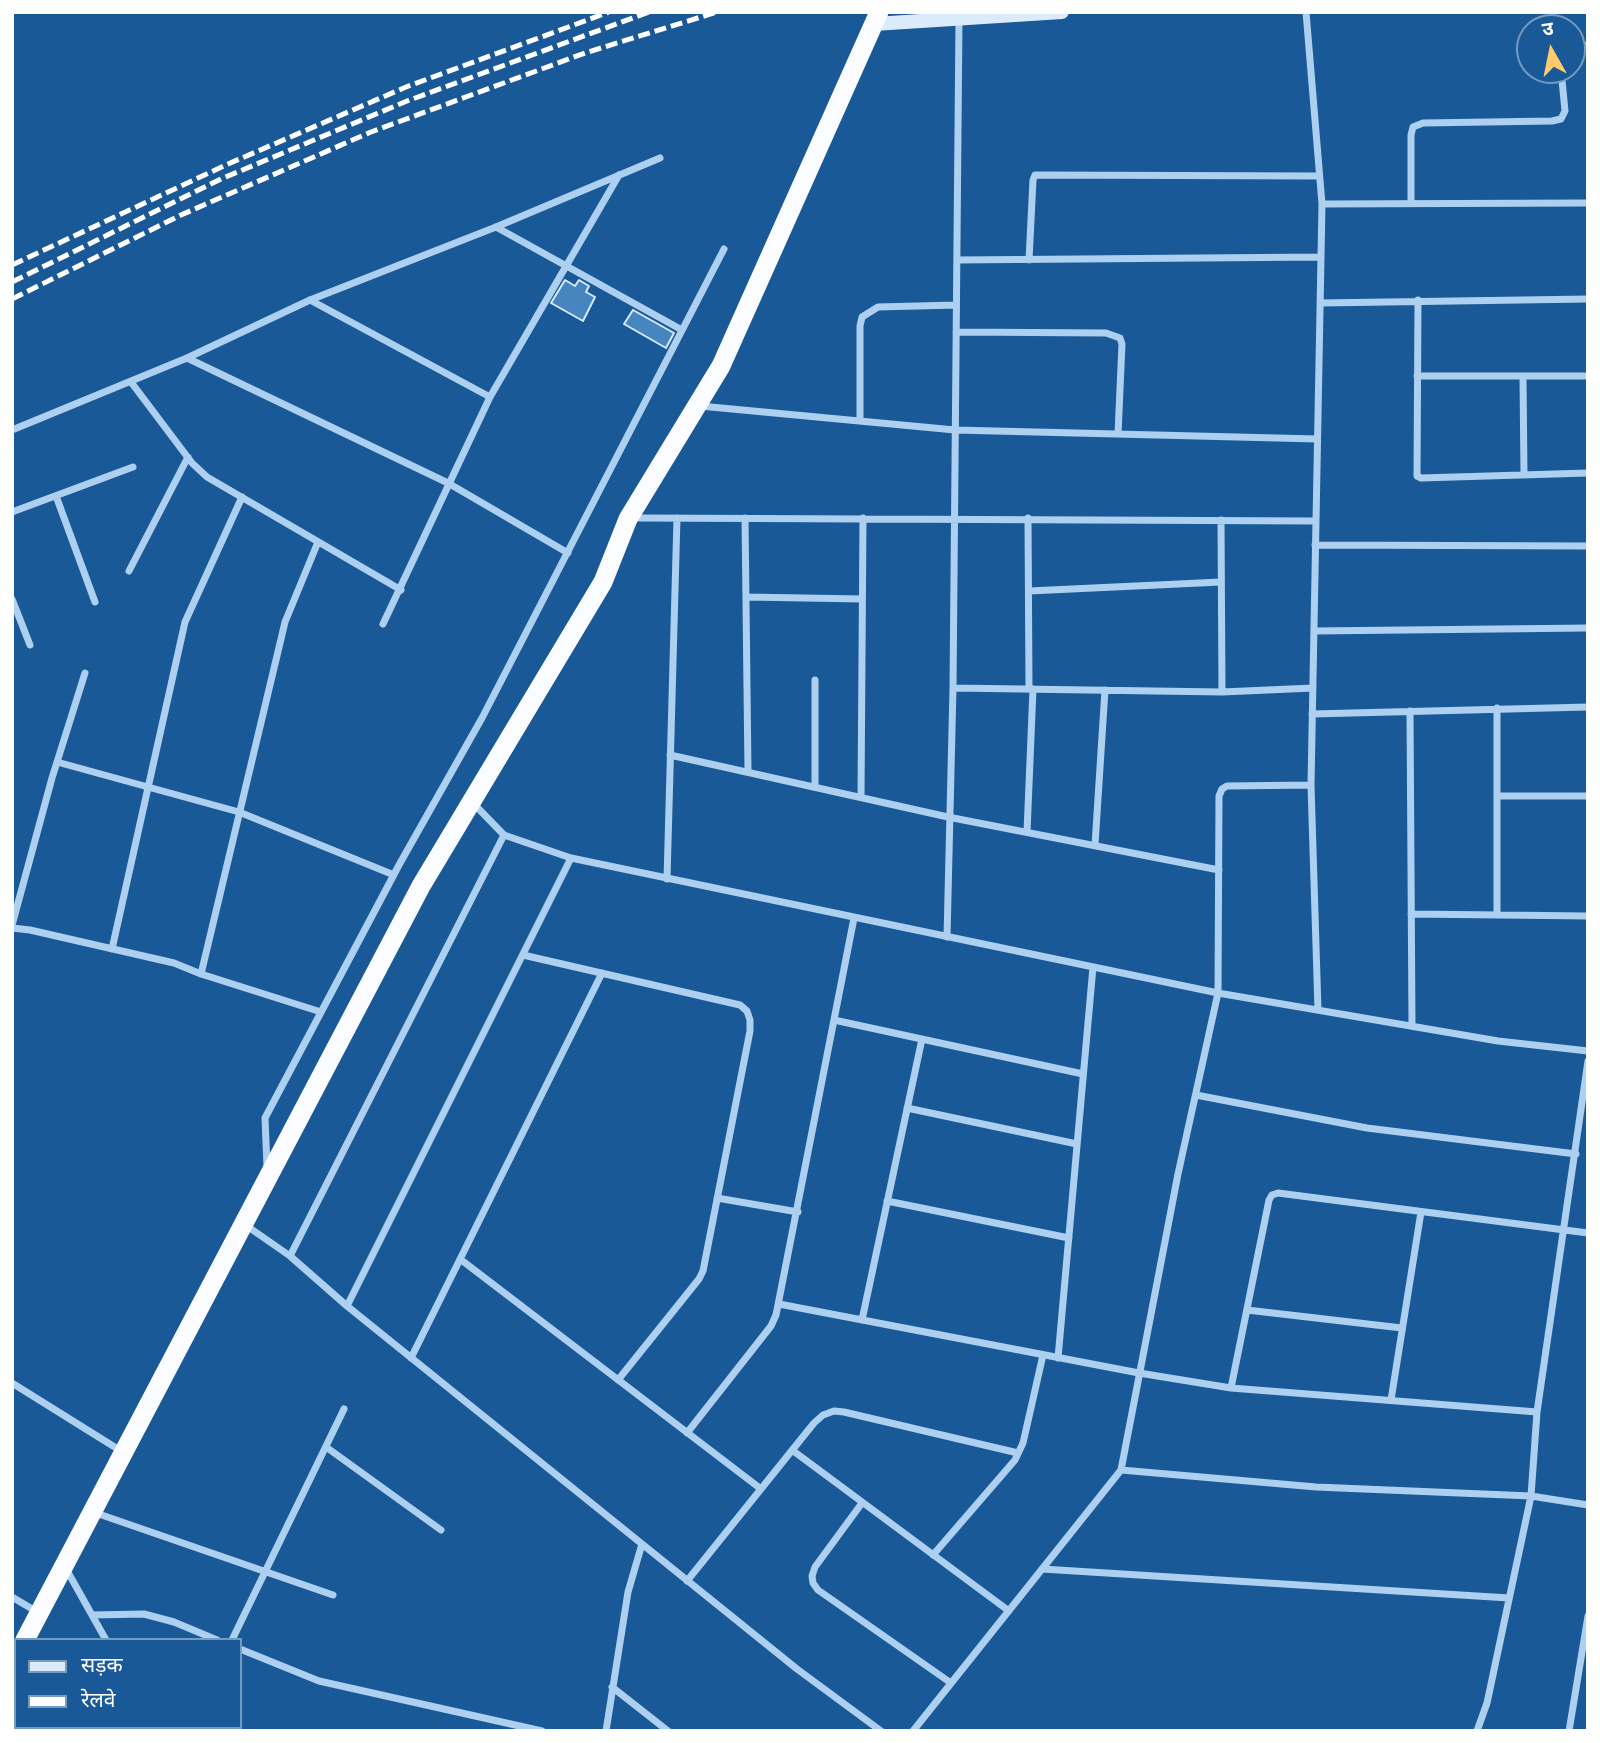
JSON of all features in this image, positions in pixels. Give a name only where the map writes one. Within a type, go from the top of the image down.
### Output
[{"type":"highway","points":[[26,1638],[421,886],[603,582],[628,519],[721,366],[877,18]]},
{"type":"main road","points":[[877,18],[959,19],[1062,12]]},
{"type":"street","points":[[1306,12],[1322,204],[1311,785],[1318,1010]]},
{"type":"street","points":[[947,937],[953,688],[959,19]]},
{"type":"street","points":[[1411,203],[1413,127],[1423,123],[1552,121],[1561,118],[1565,111],[1562,84]]},
{"type":"street","points":[[12,430],[187,358],[310,300],[496,227],[660,158]]},
{"type":"street","points":[[383,624],[490,397],[619,174]]},
{"type":"street","points":[[1030,260],[1035,175],[1320,176]]},
{"type":"street","points":[[1322,204],[1588,203]]},
{"type":"street","points":[[496,227],[682,330]]},
{"type":"street","points":[[267,1178],[265,1118],[394,874],[482,718],[724,249]]},
{"type":"street","points":[[957,260],[1321,257]]},
{"type":"street","points":[[1320,303],[1588,299]]},
{"type":"street","points":[[310,300],[490,397]]},
{"type":"street","points":[[1418,300],[1417,476],[1588,473]]},
{"type":"street","points":[[860,421],[862,317],[878,307],[956,306]]},
{"type":"street","points":[[956,332],[1106,333],[1120,338],[1122,344],[1118,434]]},
{"type":"street","points":[[187,358],[448,483],[568,553]]},
{"type":"street","points":[[1417,376],[1588,376]]},
{"type":"street","points":[[1523,376],[1524,475]]},
{"type":"street","points":[[131,382],[188,457],[207,477],[401,590]]},
{"type":"street","points":[[696,405],[956,430],[1317,439]]},
{"type":"street","points":[[129,571],[188,457]]},
{"type":"street","points":[[12,512],[133,467]]},
{"type":"street","points":[[56,496],[94,602]]},
{"type":"street","points":[[112,949],[185,622],[242,497]]},
{"type":"street","points":[[640,518],[1316,521]]},
{"type":"street","points":[[667,878],[677,518]]},
{"type":"street","points":[[745,518],[748,772]]},
{"type":"street","points":[[861,797],[863,518]]},
{"type":"street","points":[[1027,832],[1031,689],[1028,518]]},
{"type":"street","points":[[1221,520],[1222,692]]},
{"type":"street","points":[[201,974],[285,622],[318,542]]},
{"type":"street","points":[[1315,545],[1588,546]]},
{"type":"street","points":[[1028,591],[1221,582]]},
{"type":"street","points":[[746,597],[862,599]]},
{"type":"street","points":[[12,599],[30,645]]},
{"type":"street","points":[[1314,631],[1588,628]]},
{"type":"street","points":[[85,673],[57,762],[12,927],[174,963],[321,1013]]},
{"type":"street","points":[[815,681],[815,787]]},
{"type":"street","points":[[953,688],[1222,692],[1313,688]]},
{"type":"street","points":[[1095,845],[1105,690]]},
{"type":"street","points":[[1312,714],[1588,707]]},
{"type":"street","points":[[1497,708],[1497,914]]},
{"type":"street","points":[[1410,711],[1412,1026]]},
{"type":"street","points":[[670,755],[948,817],[1219,870]]},
{"type":"street","points":[[57,762],[239,812],[394,874]]},
{"type":"street","points":[[913,1731],[1121,1470],[1178,1174],[1218,993],[1219,796],[1227,786],[1311,785]]},
{"type":"street","points":[[1497,796],[1588,796]]},
{"type":"street","points":[[472,801],[505,835],[571,858],[1218,993],[1498,1041],[1588,1051]]},
{"type":"street","points":[[290,1256],[505,835]]},
{"type":"street","points":[[347,1306],[571,858]]},
{"type":"street","points":[[1411,914],[1588,916]]},
{"type":"street","points":[[687,1433],[771,1326],[779,1304],[854,918]]},
{"type":"street","points":[[523,955],[740,1005],[747,1011],[750,1031],[699,1279],[618,1380]]},
{"type":"street","points":[[1058,1358],[1093,967]]},
{"type":"street","points":[[411,1357],[602,973]]},
{"type":"street","points":[[834,1020],[1083,1074]]},
{"type":"street","points":[[862,1320],[922,1039]]},
{"type":"street","points":[[1479,1731],[1531,1496],[1537,1412],[1588,1061]]},
{"type":"street","points":[[1196,1095],[1367,1128],[1576,1154]]},
{"type":"street","points":[[907,1108],[1077,1144]]},
{"type":"street","points":[[1231,1388],[1272,1195],[1588,1233]]},
{"type":"street","points":[[717,1198],[798,1212]]},
{"type":"street","points":[[887,1201],[1069,1238]]},
{"type":"street","points":[[1391,1401],[1422,1212]]},
{"type":"street","points":[[244,1224],[290,1256],[347,1306],[797,1669],[881,1731]]},
{"type":"street","points":[[460,1259],[761,1489]]},
{"type":"street","points":[[779,1304],[1058,1358],[1231,1388],[1537,1412]]},
{"type":"street","points":[[1247,1310],[1402,1328]]},
{"type":"street","points":[[933,1555],[1018,1453],[1023,1443],[1043,1355]]},
{"type":"street","points":[[12,1383],[122,1452]]},
{"type":"street","points":[[233,1638],[344,1409]]},
{"type":"street","points":[[687,1581],[823,1415],[834,1411],[1018,1453]]},
{"type":"street","points":[[326,1447],[440,1530]]},
{"type":"street","points":[[792,1450],[1009,1611]]},
{"type":"street","points":[[1121,1470],[1316,1487],[1531,1496],[1588,1505]]},
{"type":"street","points":[[862,1503],[815,1567],[813,1583],[818,1590],[951,1683]]},
{"type":"street","points":[[92,1512],[333,1595]]},
{"type":"street","points":[[607,1731],[628,1592],[642,1544]]},
{"type":"street","points":[[64,1565],[105,1638]]},
{"type":"street","points":[[1042,1569],[1509,1598]]},
{"type":"street","points":[[12,1597],[39,1612]]},
{"type":"street","points":[[92,1615],[144,1614],[174,1622],[212,1638]]},
{"type":"street","points":[[1569,1731],[1588,1616]]},
{"type":"street","points":[[242,1650],[319,1681],[542,1731]]},
{"type":"street","points":[[1578,1675],[1588,1676]]},
{"type":"street","points":[[612,1687],[668,1731]]},
{"type":"building","points":[[565,280],[575,286],[579,280],[589,286],[586,292],[595,297],[583,321],[551,303]]},
{"type":"building","points":[[633,310],[674,333],[666,348],[624,324]]},
{"type":"railway","points":[[12,265],[228,164],[406,87],[609,12]]},
{"type":"railway","points":[[12,282],[221,179],[407,101],[649,12]]},
{"type":"railway","points":[[12,299],[181,215],[371,132],[585,53],[717,12]]}]
